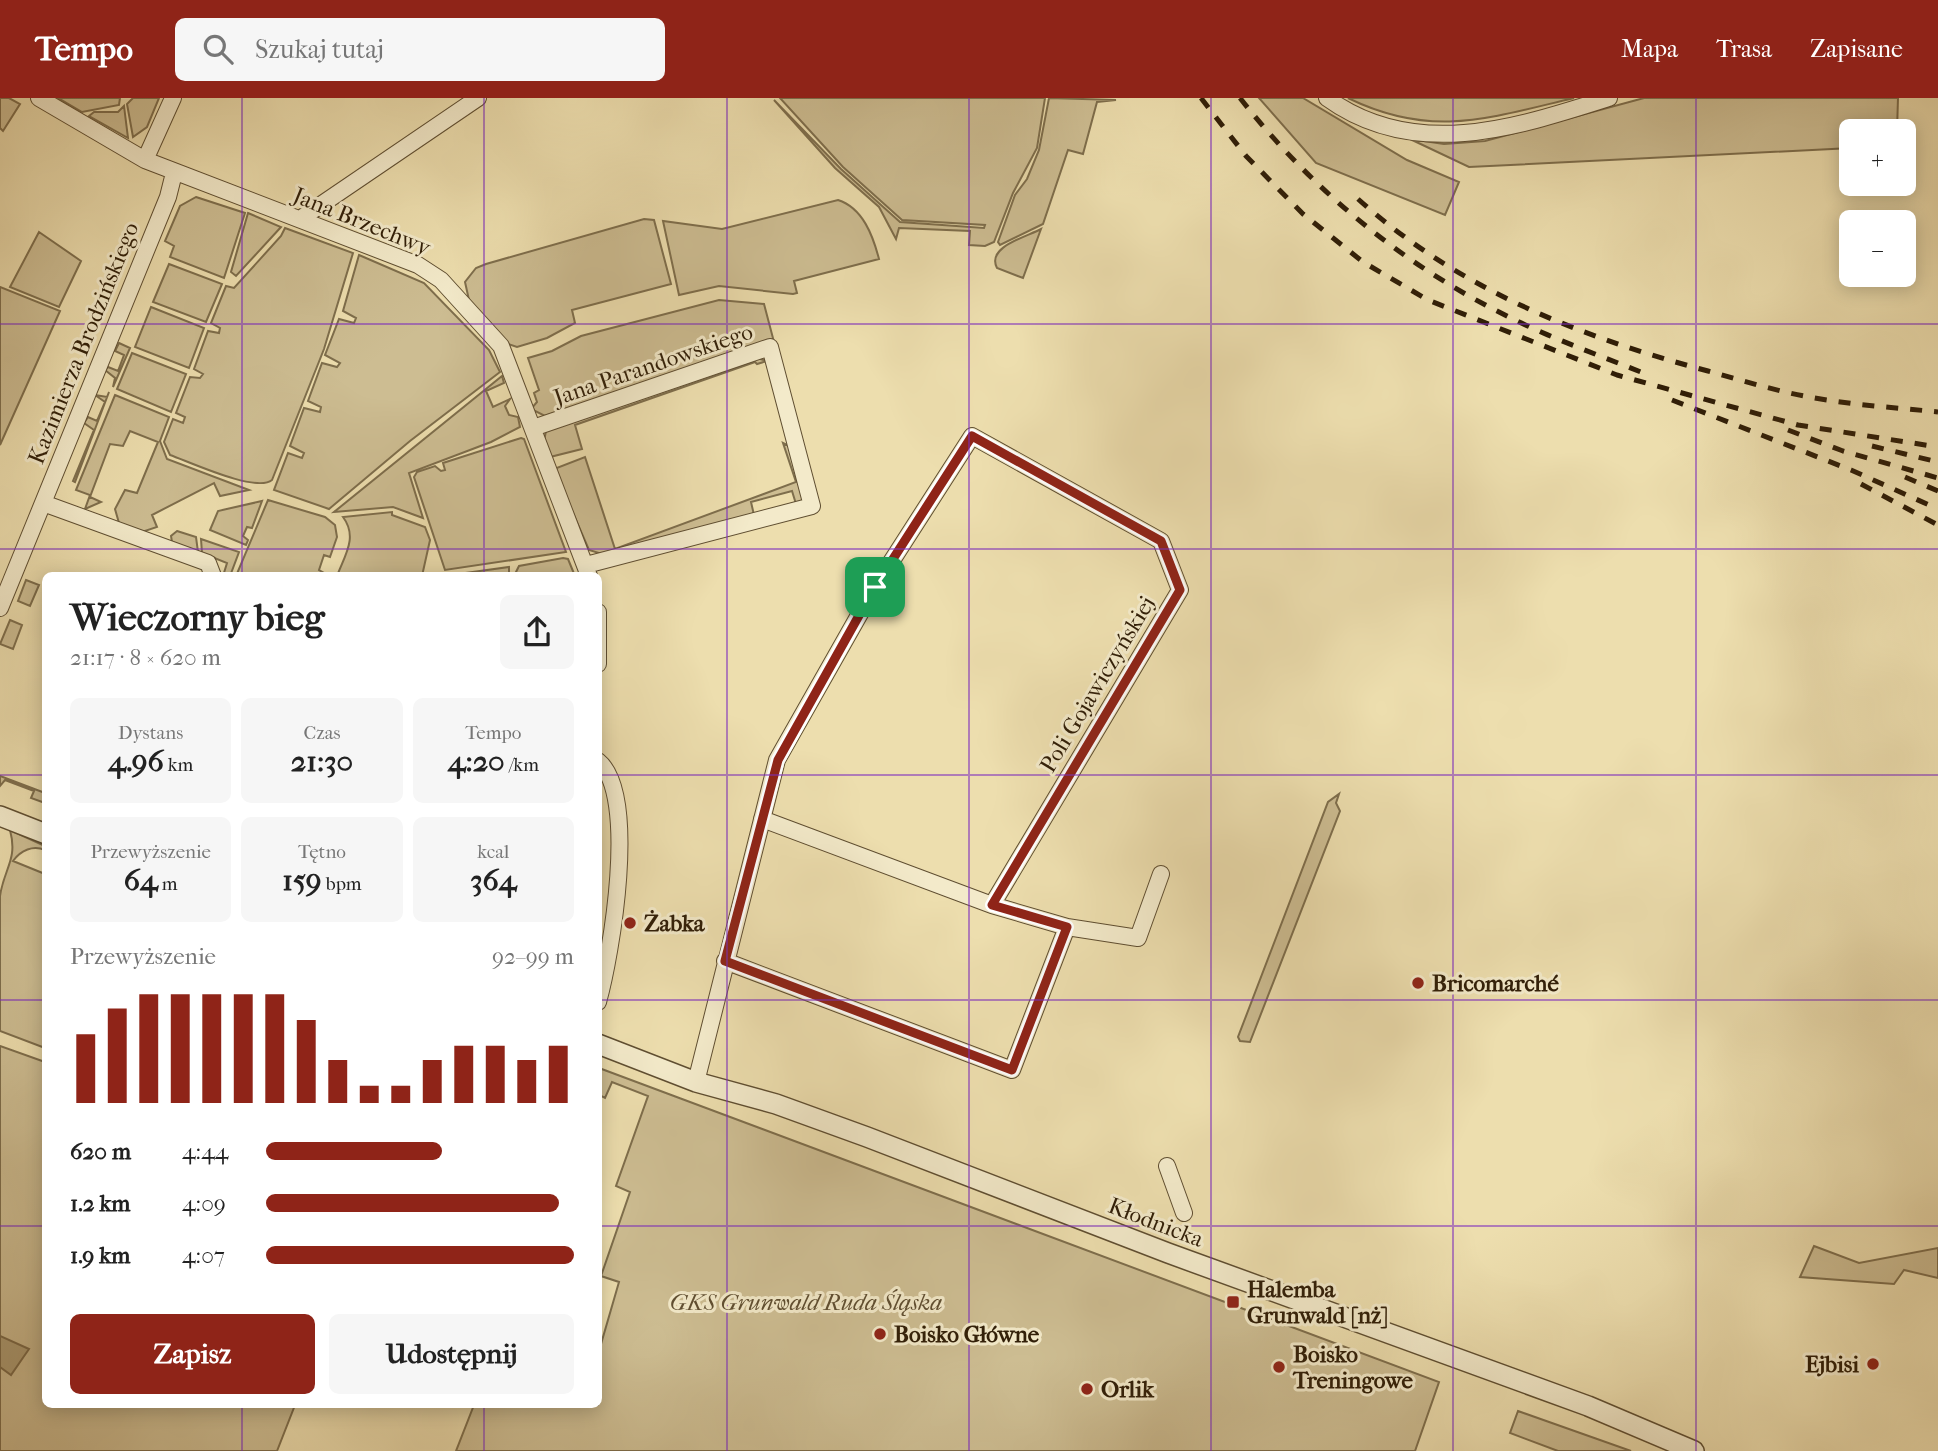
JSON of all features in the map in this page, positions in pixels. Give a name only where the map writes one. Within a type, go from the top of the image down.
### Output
[{"type":"street","name":"Jana Brzechwy","points":[[39,98],[145,160],[418,265],[441,280],[501,346],[588,570]]},
{"type":"street","points":[[145,160],[173,98]]},
{"type":"street","points":[[300,219],[478,98]]},
{"type":"street","points":[[1327,98],[1380,127],[1406,133],[1451,135],[1552,116],[1609,98]]},
{"type":"street","name":"Kazimierza Brodzińskiego","points":[[0,608],[168,197],[174,173]]},
{"type":"street","name":"Jana Parandowskiego","points":[[533,428],[770,348],[812,506],[588,570]]},
{"type":"street","name":"Poli Gojawiczyńskiej","points":[[696,1082],[778,760],[875,587],[972,436],[1161,541],[1180,590],[992,905]]},
{"type":"street","points":[[43,503],[208,563],[211,572]]},
{"type":"street","points":[[602,764],[612,782],[617,804],[619,888],[602,980]]},
{"type":"street","points":[[0,816],[42,832]]},
{"type":"street","points":[[762,819],[992,905],[1067,927],[1138,938],[1161,874]]},
{"type":"street","points":[[725,961],[1012,1070],[1067,927]]},
{"type":"street","name":"Kłodnicka","points":[[602,1046],[696,1082],[776,1104],[867,1137],[1168,1253],[1588,1406],[1694,1451]]},
{"type":"street","points":[[1167,1166],[1184,1213]]},
{"type":"green space","points":[[0,98],[9,98],[20,104],[3,131],[0,128]]},
{"type":"green space","points":[[58,98],[120,98],[119,105],[82,112]]},
{"type":"green space","points":[[133,98],[159,98],[147,127],[133,137],[127,104]]},
{"type":"green space","points":[[780,98],[1045,98],[1037,148],[1013,193],[994,242],[985,246],[969,245],[970,231],[899,228],[896,239],[879,207],[835,168],[774,100],[841,169],[900,222],[984,228],[985,225],[902,220],[843,167]]},
{"type":"green space","points":[[1049,98],[1116,100],[1097,102],[1083,154],[1068,150],[1043,224],[1000,245],[998,242],[1015,195],[1027,179],[1039,150]]},
{"type":"green space","points":[[1259,98],[1303,98],[1407,160],[1459,182],[1445,215],[1316,163]]},
{"type":"green space","points":[[1348,98],[1574,98],[1487,118],[1434,121],[1378,111]]},
{"type":"green space","points":[[1644,98],[1898,98],[1897,119],[1839,119],[1839,149],[1469,167],[1410,139],[1444,144],[1485,141]]},
{"type":"green space","points":[[124,106],[128,138],[89,116],[94,112],[118,112]]},
{"type":"green space","points":[[196,197],[245,213],[224,278],[170,257],[174,246],[165,241],[180,206]]},
{"type":"green space","points":[[838,200],[854,209],[866,224],[879,259],[794,281],[797,293],[793,294],[719,286],[679,295],[663,221],[722,229]]},
{"type":"green space","points":[[248,213],[281,227],[236,276],[231,272]]},
{"type":"green space","points":[[644,219],[654,220],[671,284],[572,310],[575,323],[547,338],[517,347],[508,344],[469,300],[465,282],[476,268]]},
{"type":"green space","points":[[285,228],[353,253],[324,349],[272,480],[252,483],[222,475],[170,455],[164,442],[173,419],[183,423],[185,417],[176,413],[190,377],[200,378],[203,374],[194,369],[208,331],[219,333],[220,328],[211,323],[226,286],[234,288],[281,236]]},
{"type":"green space","points":[[1041,229],[1023,278],[997,268],[995,261],[1002,249]]},
{"type":"green space","points":[[39,232],[81,261],[59,307],[10,287]]},
{"type":"green space","points":[[359,255],[424,283],[489,350],[500,372],[410,441],[329,509],[274,490],[288,453],[302,458],[304,453],[290,446],[304,408],[320,412],[321,407],[308,401],[322,363],[337,367],[340,363],[325,355],[339,319],[354,323],[356,318],[343,311]]},
{"type":"green space","points":[[169,264],[222,284],[206,322],[153,302]]},
{"type":"green space","points":[[0,287],[60,311],[0,445]]},
{"type":"green space","points":[[719,300],[764,304],[774,342],[545,416],[531,409],[537,402],[534,393],[539,390],[528,358],[552,351],[581,336]]},
{"type":"green space","points":[[151,307],[204,328],[189,368],[135,347]]},
{"type":"green space","points":[[119,343],[130,348],[113,387],[115,378],[105,370],[108,367],[118,371],[124,355],[115,351]]},
{"type":"green space","points":[[132,353],[186,374],[171,412],[117,389]]},
{"type":"green space","points":[[757,358],[767,361],[757,364],[755,362],[575,425],[582,449],[550,457],[544,441],[546,431]]},
{"type":"green space","points":[[502,376],[504,383],[486,391],[493,407],[510,399],[505,406],[509,415],[518,417],[520,427],[491,442],[409,473],[423,518],[393,507],[334,512]]},
{"type":"green space","points":[[109,392],[75,482],[73,481],[94,430],[84,423],[88,417],[97,421],[105,402],[95,395],[107,397]]},
{"type":"green space","points":[[115,395],[169,417],[160,441],[167,459],[249,490],[220,496],[214,483],[152,515],[157,527],[142,532],[119,523],[115,509],[125,490],[137,493],[158,442],[130,431],[123,446],[110,444],[90,497],[101,502],[85,509],[90,495],[76,490]]},
{"type":"green space","points":[[524,439],[566,552],[445,570],[414,477],[417,472],[435,466],[441,471],[445,470],[443,463]]},
{"type":"green space","points":[[783,443],[791,447],[804,493],[801,502],[796,504],[792,491],[751,502],[754,515],[602,554],[589,550],[554,469],[585,457],[615,549],[796,482]]},
{"type":"green space","points":[[268,500],[325,517],[335,525],[337,537],[330,557],[324,555],[319,570],[322,572],[238,572]]},
{"type":"green space","points":[[262,501],[252,528],[247,527],[243,536],[248,540],[246,545],[210,530],[218,511]]},
{"type":"green space","points":[[392,512],[392,515],[425,527],[430,540],[423,572],[339,572],[350,539],[350,532],[343,517]]},
{"type":"green space","points":[[177,531],[196,537],[198,552],[172,542],[171,536]]},
{"type":"green space","points":[[201,539],[239,552],[232,572],[224,572],[227,563],[202,553]]},
{"type":"green space","points":[[563,558],[568,559],[573,572],[516,572],[519,566]]},
{"type":"green space","points":[[509,567],[509,572],[473,572]]},
{"type":"green space","points":[[26,580],[39,585],[30,606],[18,601]]},
{"type":"green space","points":[[10,620],[22,625],[13,649],[0,644]]},
{"type":"green space","points":[[0,776],[42,792],[42,802],[31,798],[34,791],[5,780],[0,786]]},
{"type":"green space","points":[[1339,794],[1336,803],[1340,811],[1250,1042],[1240,1041],[1238,1037],[1328,802]]},
{"type":"green space","points":[[10,830],[42,845],[42,849],[32,848],[23,851],[13,861],[42,873],[42,1047],[0,1031],[0,896],[11,857]]},
{"type":"green space","points":[[0,1046],[42,1061],[42,1408],[294,1408],[277,1451],[0,1451]]},
{"type":"green space","name":"GKS Grunwald Ruda Śląska","points":[[602,1069],[1439,1382],[1415,1451],[456,1451],[473,1408],[602,1408],[602,1341],[619,1282],[602,1276],[602,1273],[630,1192],[616,1186],[648,1096],[612,1082],[605,1098],[602,1096]]},
{"type":"green space","points":[[1814,1246],[1859,1263],[1938,1248],[1938,1278],[1904,1270],[1894,1284],[1800,1277]]},
{"type":"green space","points":[[1518,1411],[1631,1451],[1558,1451],[1510,1433]]},
{"type":"shaded area","points":[[0,1336],[29,1349],[11,1375],[0,1367]]},
{"type":"railway","points":[[1201,98],[1246,156],[1303,214],[1363,262],[1428,300],[1617,375],[1798,425],[1938,447]]},
{"type":"railway","points":[[1240,98],[1298,164],[1362,223],[1397,250],[1470,297],[1526,325],[1651,376]]},
{"type":"railway","points":[[1358,199],[1396,231],[1479,284],[1522,306],[1613,342],[1660,358],[1797,394],[1855,404],[1938,412]]},
{"type":"railway","points":[[1672,400],[1851,470],[1938,509]]},
{"type":"railway","points":[[1788,430],[1843,451],[1938,478]]},
{"type":"railway","points":[[1872,446],[1938,462]]},
{"type":"railway","points":[[1905,477],[1938,491]]},
{"type":"railway","points":[[1861,484],[1938,525]]},
{"type":"place","name":"Żabka","points":[[630,923]]},
{"type":"place","name":"Bricomarché","points":[[1418,983]]},
{"type":"place","name":"Halemba Grunwald [nż]","points":[[1233,1302]]},
{"type":"place","name":"Boisko Główne","points":[[880,1334]]},
{"type":"place","name":"Ejbisi","points":[[1873,1364]]},
{"type":"place","name":"Boisko Treningowe","points":[[1279,1367]]},
{"type":"place","name":"Orlik","points":[[1087,1389]]},
{"type":"route","points":[[972,436],[1161,541],[1180,590],[992,905],[1067,927],[1012,1070],[725,961],[778,760],[875,587],[972,436]]}]
